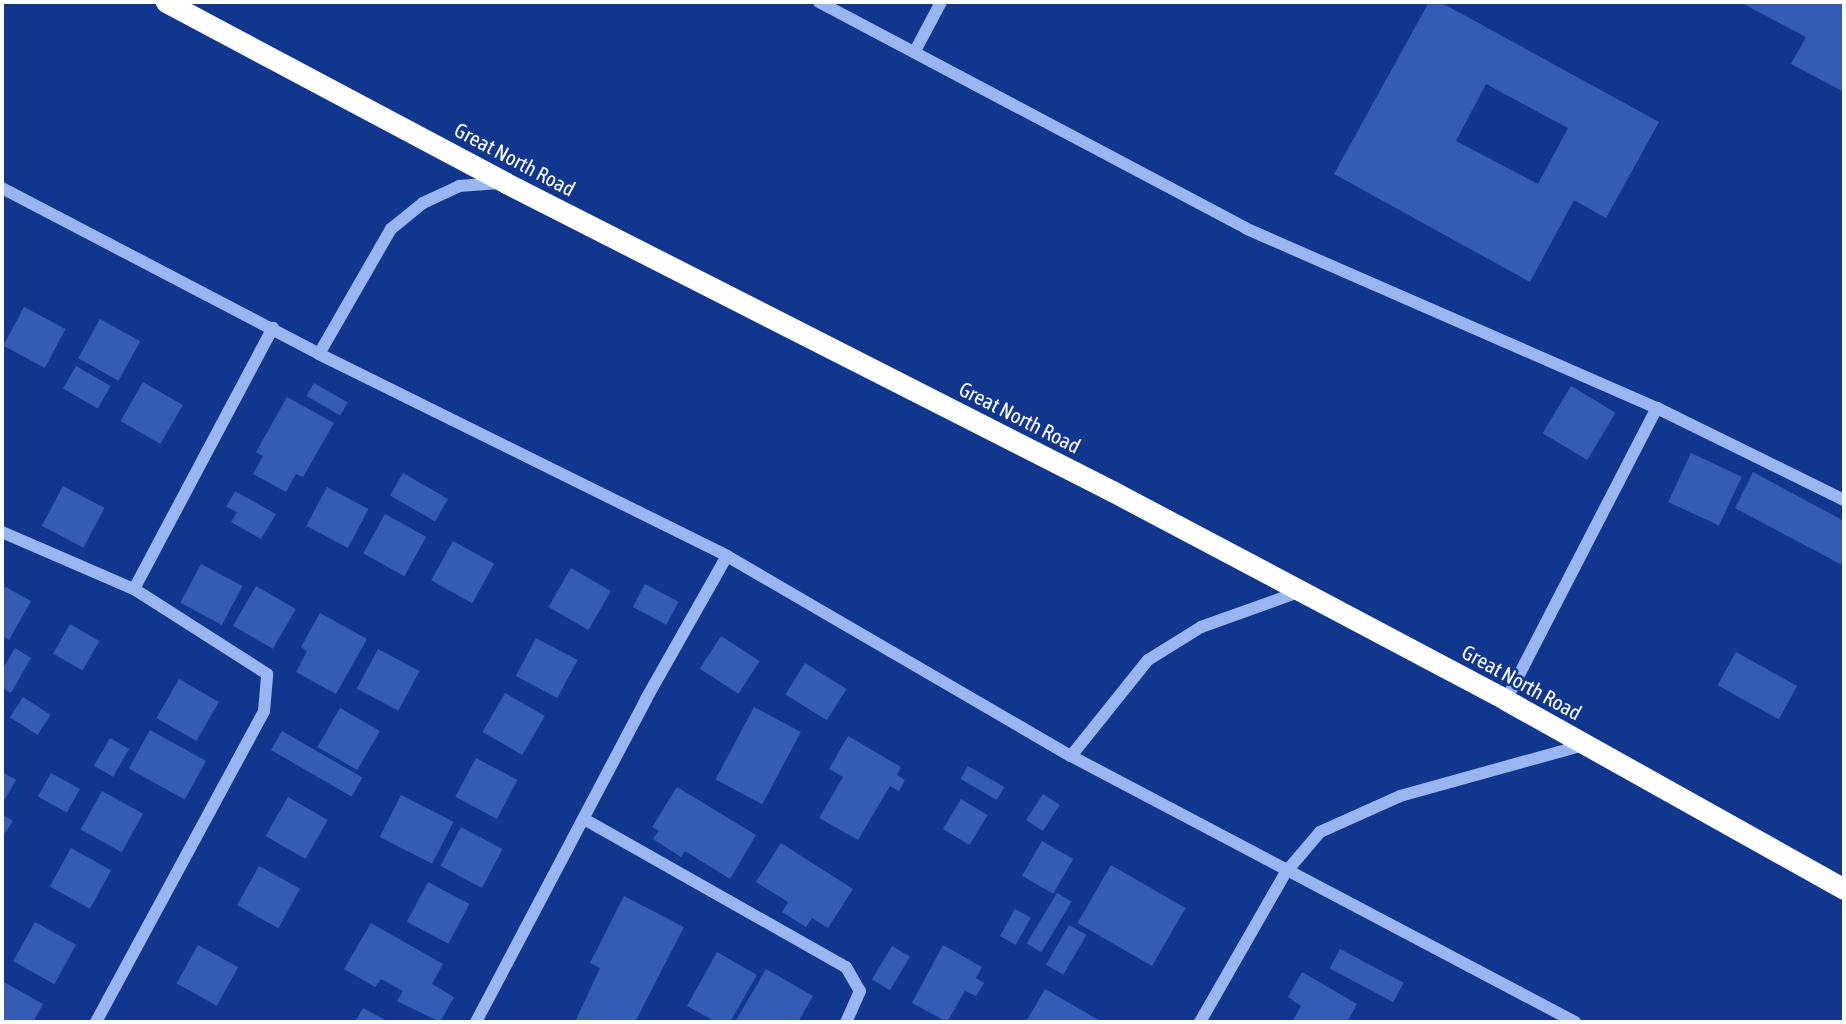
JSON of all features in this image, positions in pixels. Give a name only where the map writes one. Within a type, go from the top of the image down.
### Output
[{"type":"highway","name":"Great North Road","points":[[166,2],[191,8],[506,183],[1112,491],[1506,700],[1844,889]]},
{"type":"street","points":[[819,2],[1247,229],[1657,408],[1844,500]]},
{"type":"street","points":[[915,51],[941,2]]},
{"type":"street","points":[[319,354],[391,229],[423,203],[459,186],[506,183]]},
{"type":"street","points":[[2,188],[319,354],[727,556],[1071,756],[1286,872],[1575,1022]]},
{"type":"street","points":[[134,589],[273,328]]},
{"type":"street","points":[[1506,700],[1657,408]]},
{"type":"street","points":[[2,532],[134,589],[267,674],[264,711],[96,1022]]},
{"type":"street","points":[[476,1022],[727,556]]},
{"type":"street","points":[[1071,756],[1148,660],[1201,627],[1299,592]]},
{"type":"street","points":[[1200,1022],[1286,872],[1320,832],[1400,796],[1585,745]]},
{"type":"street","points":[[584,819],[846,967],[860,991],[846,1022]]},
{"type":"building","points":[[1429,2],[1440,2],[1659,122],[1606,218],[1574,200],[1530,282],[1334,174]],"holes":[[[1486,84],[1568,128],[1538,184],[1456,141]]]},
{"type":"building","points":[[1740,2],[1844,2],[1844,92],[1791,64],[1806,37]]},
{"type":"building","points":[[24,307],[65,329],[45,368],[3,346]]},
{"type":"building","points":[[100,319],[140,341],[118,381],[78,358]]},
{"type":"building","points":[[76,366],[111,386],[98,409],[63,389]]},
{"type":"building","points":[[143,382],[183,405],[160,444],[121,421]]},
{"type":"building","points":[[314,383],[348,402],[340,415],[306,396]]},
{"type":"building","points":[[1571,386],[1616,413],[1587,460],[1543,433]]},
{"type":"building","points":[[287,397],[334,423],[303,477],[296,474],[286,492],[253,474],[263,456],[256,452]]},
{"type":"building","points":[[1691,453],[1742,477],[1719,526],[1668,502]]},
{"type":"building","points":[[1753,472],[1844,521],[1844,566],[1735,508]]},
{"type":"building","points":[[403,473],[448,499],[435,522],[390,496]]},
{"type":"building","points":[[63,486],[104,508],[83,548],[42,526]]},
{"type":"building","points":[[327,487],[368,509],[348,548],[306,526]]},
{"type":"building","points":[[235,491],[276,514],[261,539],[231,522],[237,512],[226,507]]},
{"type":"building","points":[[385,514],[426,537],[404,576],[363,553]]},
{"type":"building","points":[[453,541],[494,564],[472,603],[431,580]]},
{"type":"building","points":[[201,564],[242,586],[222,625],[180,603]]},
{"type":"building","points":[[571,568],[611,591],[588,630],[548,607]]},
{"type":"building","points":[[645,584],[679,602],[666,625],[633,607]]},
{"type":"building","points":[[2,585],[31,601],[9,640],[2,636]]},
{"type":"building","points":[[256,586],[296,609],[273,649],[233,626]]},
{"type":"building","points":[[320,613],[367,639],[336,694],[296,672],[307,651],[301,647]]},
{"type":"building","points":[[70,624],[99,641],[82,670],[53,653]]},
{"type":"building","points":[[721,636],[760,661],[738,694],[700,669]]},
{"type":"building","points":[[536,638],[577,660],[557,698],[516,676]]},
{"type":"building","points":[[15,648],[31,658],[11,693],[2,688],[2,670]]},
{"type":"building","points":[[378,649],[419,671],[398,711],[357,689]]},
{"type":"building","points":[[1736,652],[1797,686],[1779,719],[1718,685]]},
{"type":"building","points":[[805,663],[847,689],[827,720],[785,694]]},
{"type":"building","points":[[179,679],[219,702],[196,741],[156,718]]},
{"type":"building","points":[[505,693],[545,716],[522,755],[482,732]]},
{"type":"building","points":[[23,697],[51,715],[38,735],[10,717]]},
{"type":"building","points":[[754,707],[801,732],[762,804],[716,779]]},
{"type":"building","points":[[340,708],[380,731],[357,770],[318,747]]},
{"type":"building","points":[[150,730],[206,761],[185,800],[129,768]]},
{"type":"building","points":[[282,731],[363,778],[352,797],[271,750]]},
{"type":"building","points":[[848,736],[901,767],[897,775],[905,780],[899,791],[890,786],[858,840],[819,818],[843,777],[829,769]]},
{"type":"building","points":[[110,738],[129,749],[113,777],[94,766]]},
{"type":"building","points":[[476,758],[517,780],[497,819],[455,797]]},
{"type":"building","points":[[968,766],[1004,787],[997,800],[960,779]]},
{"type":"building","points":[[2,772],[16,780],[5,799],[2,797]]},
{"type":"building","points":[[51,773],[80,789],[67,813],[38,797]]},
{"type":"building","points":[[677,787],[756,835],[730,879],[685,851],[681,857],[653,839],[659,831],[652,827]]},
{"type":"building","points":[[102,791],[143,814],[122,852],[81,829]]},
{"type":"building","points":[[1043,794],[1060,805],[1043,831],[1026,820]]},
{"type":"building","points":[[401,795],[454,822],[432,864],[380,837]]},
{"type":"building","points":[[288,797],[328,820],[305,859],[266,836]]},
{"type":"building","points":[[961,799],[988,815],[970,845],[943,829]]},
{"type":"building","points":[[2,814],[13,821],[2,837]]},
{"type":"building","points":[[461,827],[502,849],[482,888],[440,866]]},
{"type":"building","points":[[1042,841],[1073,859],[1053,894],[1022,876]]},
{"type":"building","points":[[781,843],[853,889],[828,928],[812,918],[806,927],[782,912],[788,902],[756,882]]},
{"type":"building","points":[[71,848],[111,870],[90,909],[50,886]]},
{"type":"building","points":[[1111,865],[1185,908],[1152,966],[1078,923]]},
{"type":"building","points":[[259,866],[300,889],[278,928],[237,905]]},
{"type":"building","points":[[428,882],[469,904],[448,944],[407,922]]},
{"type":"building","points":[[1057,893],[1072,902],[1041,952],[1027,944]]},
{"type":"building","points":[[624,896],[684,927],[635,1022],[575,1022],[600,968],[590,963]]},
{"type":"building","points":[[1015,909],[1031,918],[1016,945],[1000,936]]},
{"type":"building","points":[[35,922],[76,945],[54,984],[13,961]]},
{"type":"building","points":[[371,923],[443,964],[432,984],[454,997],[440,1022],[397,1001],[403,991],[381,979],[375,987],[344,969]]},
{"type":"building","points":[[1069,925],[1086,935],[1063,975],[1046,965]]},
{"type":"building","points":[[198,945],[238,967],[217,1006],[177,983]]},
{"type":"building","points":[[943,945],[982,967],[976,978],[984,983],[976,996],[965,991],[947,1022],[912,1003]]},
{"type":"building","points":[[892,946],[910,957],[890,990],[872,979]]},
{"type":"building","points":[[1340,949],[1404,983],[1393,1002],[1330,968]]},
{"type":"building","points":[[717,952],[757,975],[730,1022],[716,1022],[687,1006]]},
{"type":"building","points":[[766,969],[813,996],[798,1022],[735,1022]]},
{"type":"building","points":[[1302,972],[1357,1004],[1347,1022],[1292,1022],[1301,1006],[1288,997]]},
{"type":"building","points":[[2,981],[43,1004],[33,1022],[2,1022]]},
{"type":"building","points":[[1045,989],[1102,1022],[1026,1022]]},
{"type":"building","points":[[363,1008],[389,1022],[355,1022]]}]
